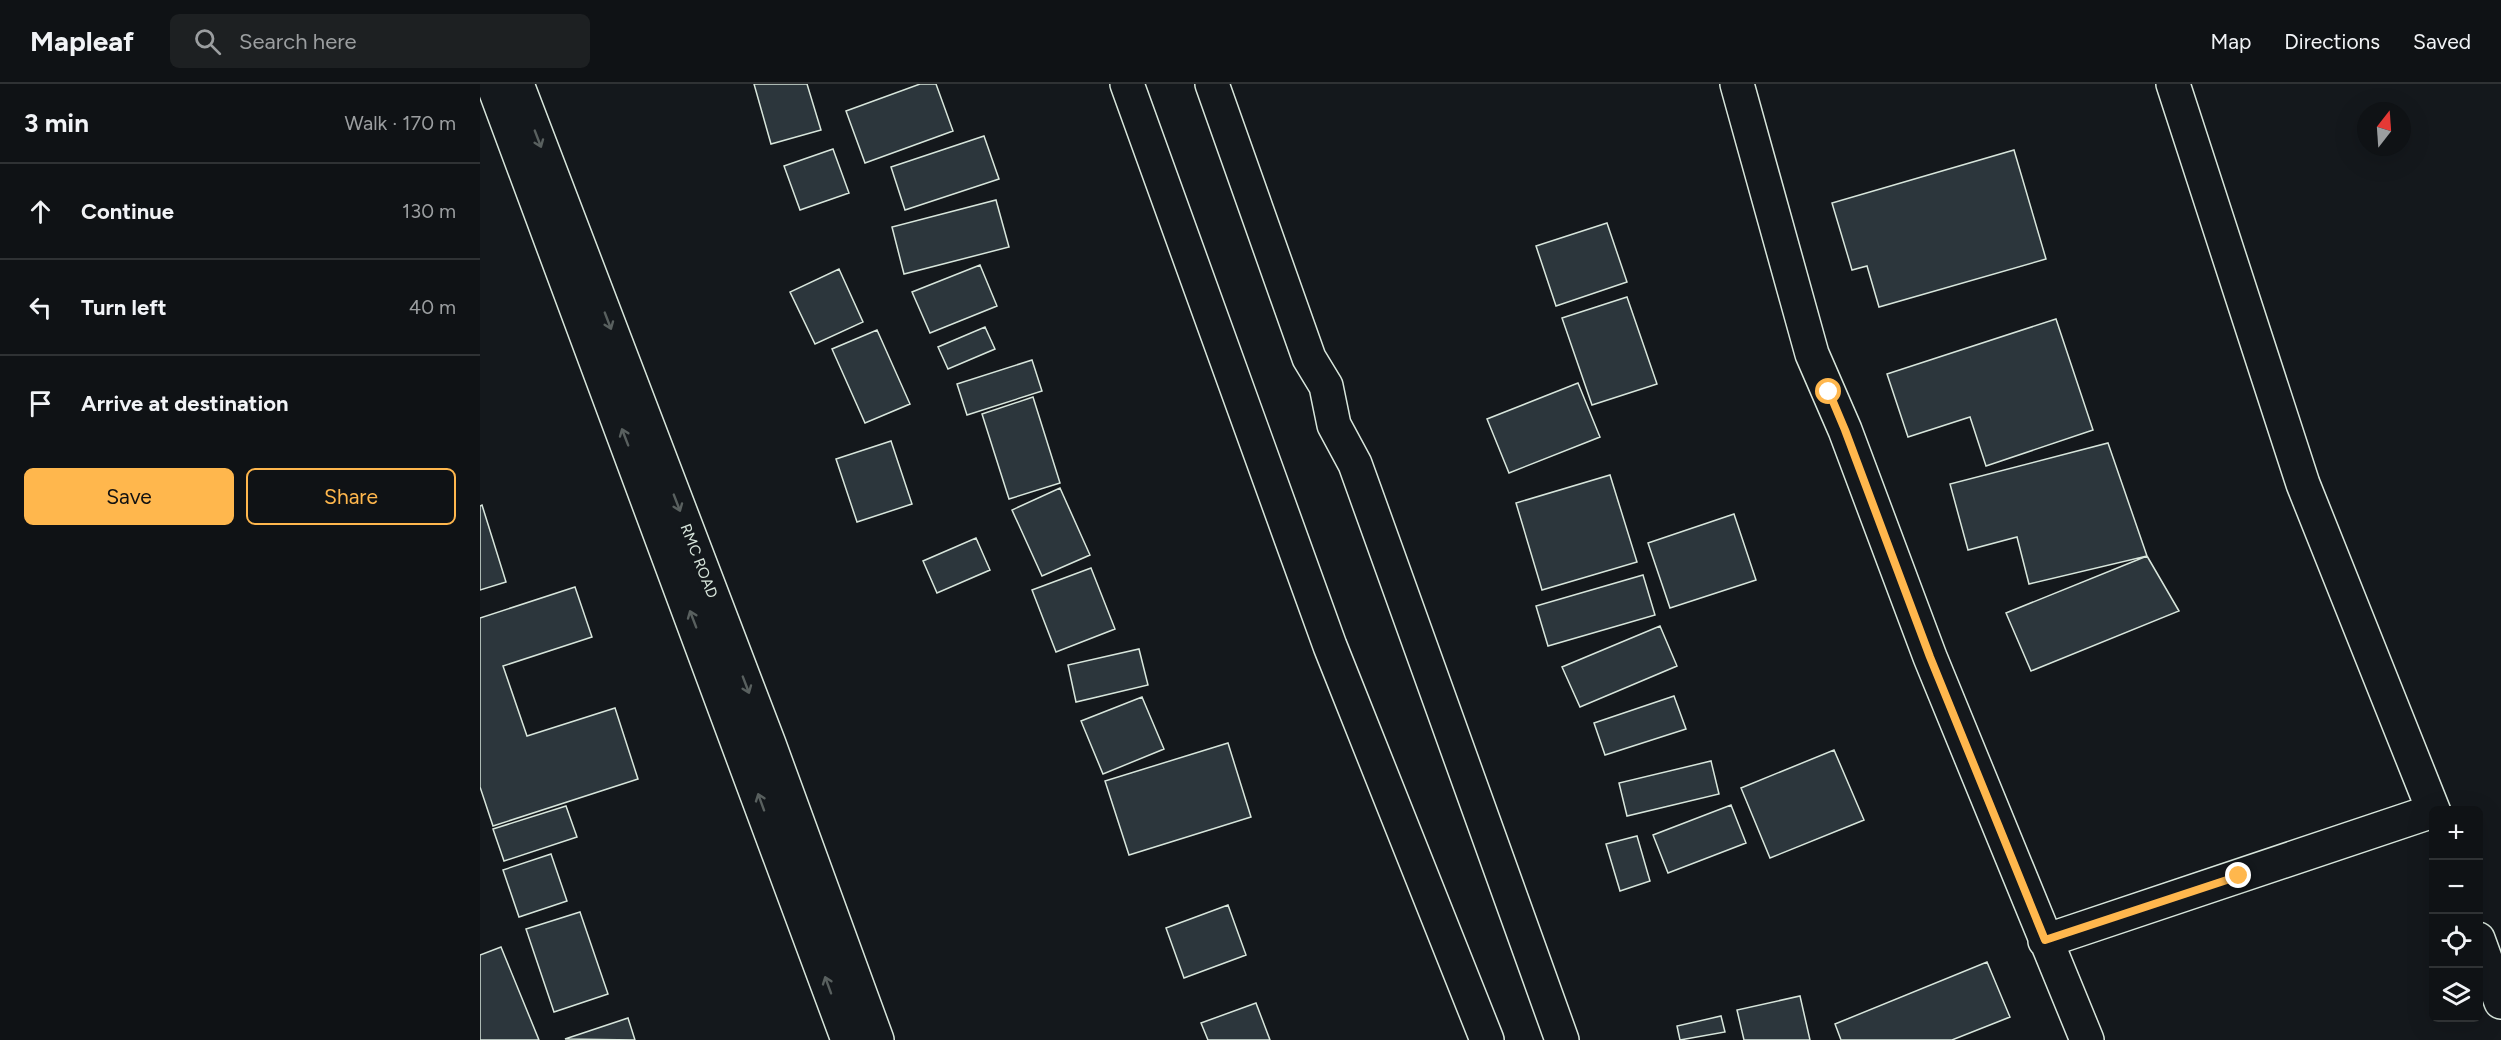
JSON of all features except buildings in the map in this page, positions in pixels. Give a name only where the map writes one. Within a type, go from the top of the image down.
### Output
[{"type":"street","name":"RMC ROAD","points":[[493,84],[848,1040]]},
{"type":"street","name":"RMC ROAD","points":[[518,84],[769,744],[877,1040]]},
{"type":"street","points":[[1127,84],[1330,646],[1487,1040]]},
{"type":"street","points":[[1212,84],[1309,358],[1326,386],[1334,424],[1355,464],[1562,1040]]},
{"type":"street","points":[[1737,84],[1812,354],[1845,430],[1930,657],[2087,1040]]},
{"type":"street","points":[[2173,84],[2303,484],[2431,806]]},
{"type":"street","points":[[2045,940],[2429,812]]},
{"type":"street","points":[[2483,953],[2501,1002]]},
{"type":"route","points":[[1829,392],[1930,657],[2045,940],[2239,876]]}]
